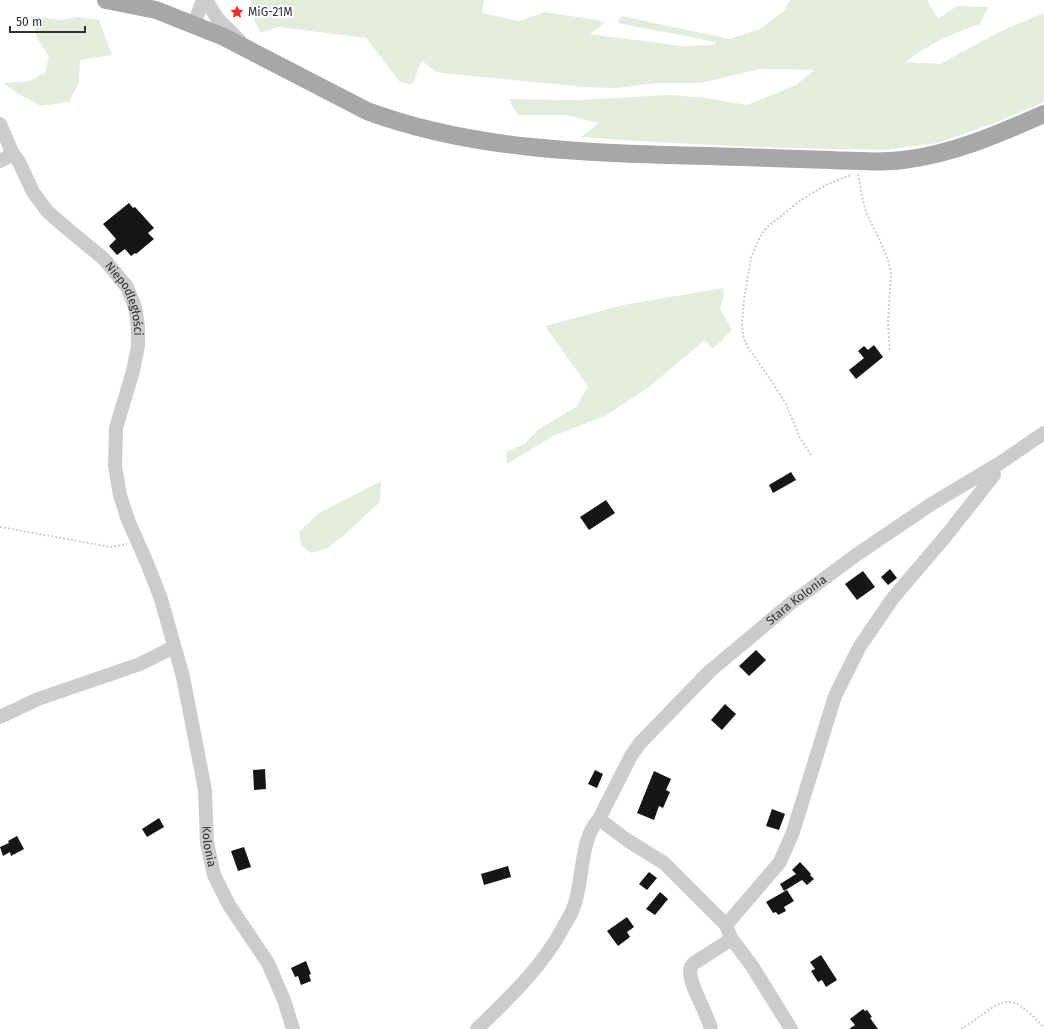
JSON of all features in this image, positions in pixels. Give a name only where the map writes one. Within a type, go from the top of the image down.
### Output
[{"type":"main road","points":[[106,0],[156,10],[224,36],[367,111],[435,131],[535,147],[587,152],[859,161],[903,160],[947,152],[1044,114]]},
{"type":"street","points":[[194,24],[203,0]]},
{"type":"street","points":[[206,0],[217,18],[249,50]]},
{"type":"street","name":"Niepodległości","points":[[0,124],[12,152],[19,162],[33,192],[48,211],[104,259],[127,287],[135,307],[138,326],[138,346],[133,371],[116,428],[115,466],[120,496],[128,520],[161,599],[174,647]]},
{"type":"street","points":[[0,161],[12,152]]},
{"type":"street","name":"Stara Kolonia","points":[[477,1029],[531,975],[554,944],[573,909],[580,887],[585,849],[590,832],[599,819],[631,756],[710,671],[790,604],[856,555],[933,502],[993,468],[1044,433]]},
{"type":"street","points":[[726,925],[780,862],[793,832],[835,696],[860,646],[893,598],[928,558],[994,475],[993,468]]},
{"type":"street","points":[[0,717],[38,699],[140,664],[174,647]]},
{"type":"street","name":"Kolonia","points":[[174,647],[183,677],[205,790],[207,843],[214,875],[228,905],[268,963],[284,1000],[293,1029]]},
{"type":"street","points":[[599,819],[627,840],[664,863],[726,925],[731,938],[752,966],[791,1029]]},
{"type":"street","points":[[711,1029],[692,984],[690,972],[691,966],[731,938]]},
{"type":"path","points":[[811,455],[800,438],[786,404],[747,346],[743,336],[742,325],[744,300],[754,249],[767,227],[801,200],[814,192],[828,184],[858,173],[864,205],[884,247],[890,265],[891,273],[888,323],[890,352]]},
{"type":"path","points":[[0,527],[112,547],[138,541]]},
{"type":"path","points":[[961,1029],[991,1007],[1002,1002],[1010,1001],[1018,1004],[1035,1018],[1044,1028]]},
{"type":"green space","points":[[251,0],[484,0],[482,13],[519,21],[545,12],[597,20],[605,23],[590,34],[682,46],[714,45],[716,42],[617,23],[622,16],[730,39],[760,29],[785,10],[790,0],[927,0],[938,19],[957,6],[988,7],[980,24],[941,40],[906,62],[940,64],[1005,29],[1044,13],[1044,102],[997,122],[938,143],[884,150],[782,148],[581,137],[599,123],[566,115],[518,115],[508,99],[575,100],[670,95],[706,98],[747,105],[796,85],[814,70],[760,69],[701,83],[659,83],[615,88],[585,87],[450,74],[436,72],[422,61],[412,85],[400,82],[366,38],[278,27],[260,33],[252,15]]},
{"type":"green space","points":[[31,16],[60,20],[78,17],[99,20],[112,55],[80,60],[79,83],[69,102],[41,106],[20,95],[3,83],[29,81],[45,73],[49,56],[37,38]]},
{"type":"green space","points":[[723,288],[724,295],[720,309],[732,330],[713,349],[705,340],[649,387],[605,416],[553,436],[507,464],[506,452],[524,444],[539,429],[576,407],[588,386],[545,326],[623,305]]},
{"type":"green space","points":[[381,481],[380,502],[343,536],[326,549],[311,553],[301,545],[299,532],[319,513]]},
{"type":"building","points":[[129,203],[133,208],[135,207],[154,228],[148,233],[154,239],[136,254],[135,253],[131,256],[125,249],[117,255],[109,246],[116,239],[103,224]]},
{"type":"building","points":[[874,345],[883,357],[856,379],[849,370],[864,358],[858,351],[864,346],[868,350]]},
{"type":"building","points":[[791,472],[796,480],[773,493],[769,485]]},
{"type":"building","points":[[606,500],[615,513],[589,530],[580,517]]},
{"type":"building","points":[[890,569],[897,578],[888,585],[881,577]]},
{"type":"building","points":[[863,571],[875,587],[857,600],[845,584]]},
{"type":"building","points":[[756,650],[766,660],[749,676],[739,666]]},
{"type":"building","points":[[725,704],[736,714],[722,730],[711,720]]},
{"type":"building","points":[[265,769],[266,789],[254,790],[253,770]]},
{"type":"building","points":[[595,770],[603,774],[597,788],[588,784]]},
{"type":"building","points":[[654,771],[671,779],[666,790],[670,792],[663,808],[659,806],[654,820],[637,813]]},
{"type":"building","points":[[772,809],[785,814],[779,830],[766,826]]},
{"type":"building","points":[[159,818],[164,827],[147,837],[142,829]]},
{"type":"building","points":[[17,836],[24,849],[11,856],[10,852],[3,856],[0,847],[9,843],[8,841]]},
{"type":"building","points":[[244,847],[251,867],[238,871],[231,851]]},
{"type":"building","points":[[800,862],[814,879],[807,885],[802,880],[784,891],[780,884],[796,874],[792,870]]},
{"type":"building","points":[[508,866],[511,877],[484,885],[481,874]]},
{"type":"building","points":[[649,872],[657,878],[647,890],[639,884]]},
{"type":"building","points":[[787,890],[794,901],[784,907],[786,911],[778,915],[776,912],[773,913],[766,902]]},
{"type":"building","points":[[660,892],[668,899],[655,915],[646,909]]},
{"type":"building","points":[[627,917],[634,927],[627,932],[630,937],[618,946],[607,931]]},
{"type":"building","points":[[821,955],[837,980],[826,987],[822,980],[818,982],[811,971],[815,969],[810,962]]},
{"type":"building","points":[[306,961],[311,974],[309,975],[311,981],[301,985],[298,976],[295,977],[291,968]]},
{"type":"building","points":[[863,1009],[865,1011],[867,1010],[872,1017],[870,1018],[878,1029],[849,1029],[855,1025],[850,1019]]},
{"type":"place","name":"MiG-21M","points":[[237,12]]}]
